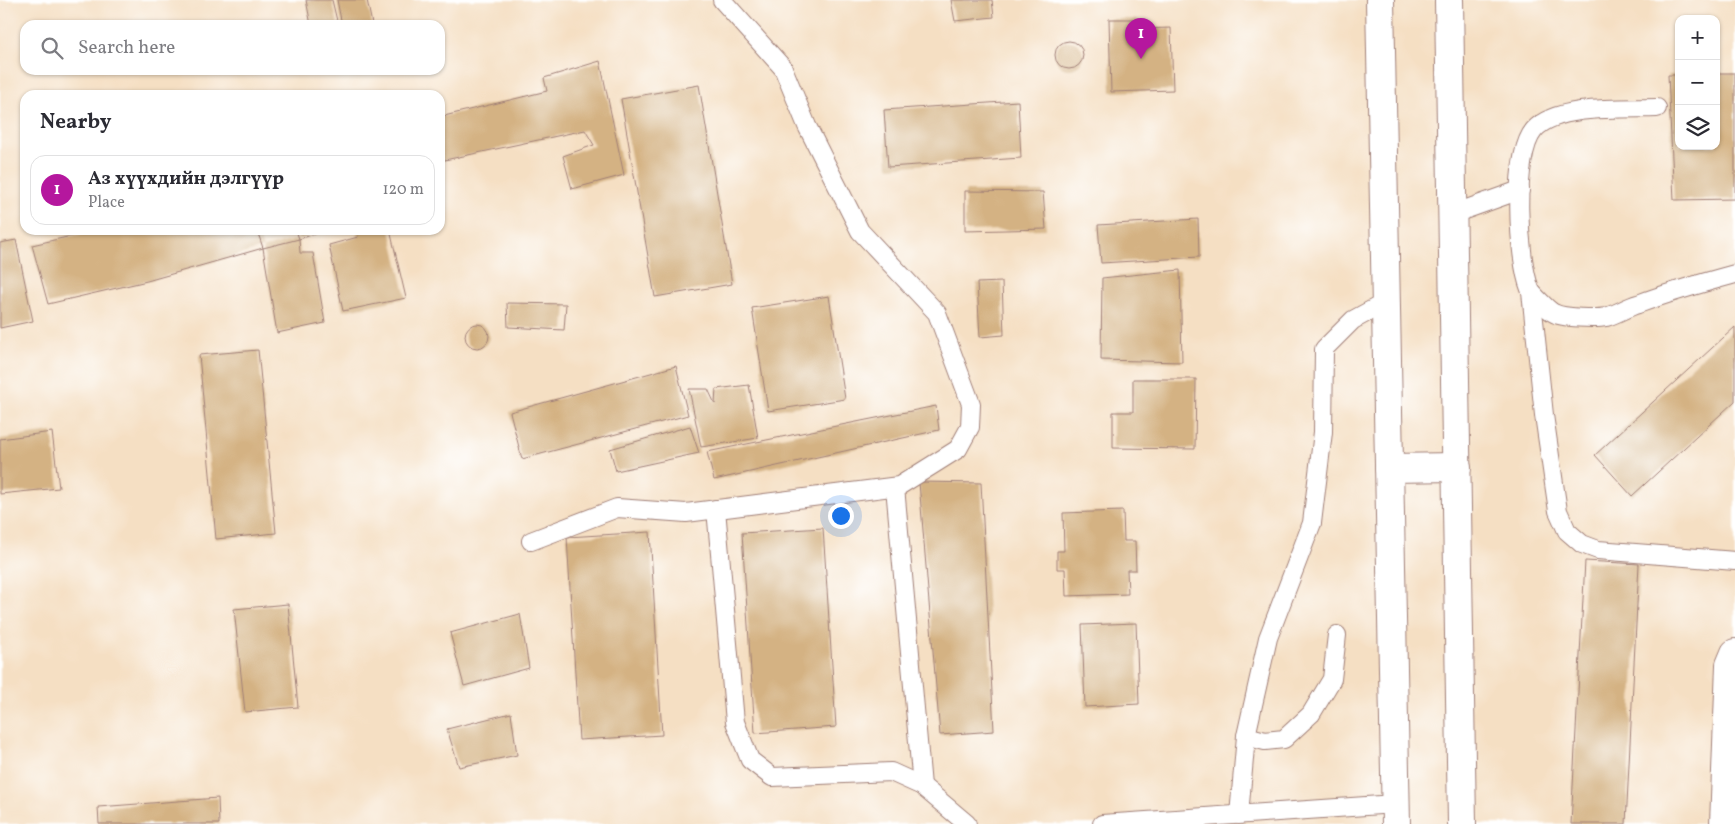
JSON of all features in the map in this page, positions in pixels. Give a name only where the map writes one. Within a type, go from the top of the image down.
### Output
[{"type":"main road","points":[[1380,0],[1396,814]]},
{"type":"main road","points":[[1449,0],[1462,824]]},
{"type":"main road","points":[[1389,468],[1457,467]]},
{"type":"main road","points":[[1724,824],[1730,665],[1735,653]]},
{"type":"lane","points":[[531,541],[617,508],[686,513],[899,486],[958,449],[970,427],[971,404],[937,312],[860,231],[807,126],[783,68],[722,0]]},
{"type":"lane","points":[[1657,108],[1584,110],[1548,121],[1534,130],[1527,142],[1522,162],[1519,232],[1524,269],[1531,292],[1550,466],[1558,511],[1567,531],[1582,544],[1598,550],[1735,561]]},
{"type":"lane","points":[[1453,214],[1520,190]]},
{"type":"lane","points":[[1531,292],[1554,314],[1582,318],[1606,317],[1667,293],[1735,274]]},
{"type":"lane","points":[[1239,815],[1246,736],[1268,638],[1312,523],[1323,432],[1324,349],[1353,320],[1386,302]]},
{"type":"lane","points":[[895,486],[922,786]]},
{"type":"lane","points":[[716,510],[735,722],[750,760],[772,777],[891,772],[922,786],[967,824]]},
{"type":"lane","points":[[1246,736],[1265,741],[1284,739],[1311,714],[1332,679],[1338,635]]},
{"type":"lane","points":[[1102,824],[1239,815],[1396,814]]},
{"type":"building","points":[[306,0],[332,0],[337,20],[310,20]]},
{"type":"building","points":[[337,0],[367,0],[371,20],[341,20]]},
{"type":"building","points":[[951,0],[992,0],[994,17],[955,21]]},
{"type":"building","points":[[1109,19],[1138,19],[1138,29],[1171,28],[1173,90],[1111,92]]},
{"type":"building","points":[[1069,41],[1079,45],[1083,55],[1079,65],[1069,69],[1059,65],[1055,55],[1059,45]]},
{"type":"building","points":[[600,61],[624,175],[572,189],[563,156],[594,145],[585,130],[445,160],[445,116],[547,91],[544,78]]},
{"type":"building","points":[[1720,73],[1735,73],[1735,199],[1674,200],[1668,75],[1675,75],[1675,150],[1720,150]]},
{"type":"building","points":[[699,85],[732,284],[655,297],[621,99]]},
{"type":"building","points":[[1018,101],[1021,158],[888,167],[884,110]]},
{"type":"building","points":[[965,191],[1043,192],[1046,229],[965,231]]},
{"type":"building","points":[[1198,219],[1199,257],[1101,263],[1098,225]]},
{"type":"building","points":[[76,235],[259,235],[263,248],[147,281],[48,304],[32,245]]},
{"type":"building","points":[[298,235],[312,235],[299,239]]},
{"type":"building","points":[[358,235],[391,235],[406,298],[343,311],[329,245],[358,237]]},
{"type":"building","points":[[299,239],[300,253],[313,253],[325,323],[277,333],[263,248]]},
{"type":"building","points":[[16,240],[33,321],[0,328],[0,243]]},
{"type":"building","points":[[1180,270],[1182,362],[1101,360],[1102,278]]},
{"type":"building","points":[[1002,282],[1004,335],[980,337],[977,283]]},
{"type":"building","points":[[829,296],[845,399],[768,411],[752,308]]},
{"type":"building","points":[[507,303],[566,304],[564,330],[508,327]]},
{"type":"building","points":[[477,324],[485,328],[489,336],[485,344],[477,348],[469,344],[465,336],[469,328]]},
{"type":"building","points":[[1735,327],[1735,401],[1632,496],[1595,455]]},
{"type":"building","points":[[258,350],[276,533],[216,539],[199,355]]},
{"type":"building","points":[[676,366],[688,415],[522,459],[510,412]]},
{"type":"building","points":[[1133,379],[1196,379],[1195,449],[1113,448],[1113,412],[1133,412]]},
{"type":"building","points":[[749,385],[758,438],[701,447],[689,389],[708,389],[715,404],[716,389]]},
{"type":"building","points":[[936,406],[939,430],[714,480],[707,452]]},
{"type":"building","points":[[690,426],[699,453],[616,471],[610,449]]},
{"type":"building","points":[[52,432],[59,488],[0,494],[0,439]]},
{"type":"building","points":[[919,482],[981,483],[994,731],[940,735]]},
{"type":"building","points":[[1123,511],[1124,541],[1135,541],[1136,570],[1127,570],[1128,594],[1066,596],[1065,569],[1057,569],[1057,551],[1064,551],[1063,513]]},
{"type":"building","points":[[823,528],[836,727],[755,733],[742,533]]},
{"type":"building","points":[[650,532],[662,735],[579,740],[567,537]]},
{"type":"building","points":[[1585,561],[1639,564],[1626,824],[1571,824]]},
{"type":"building","points":[[288,604],[298,707],[245,712],[234,609]]},
{"type":"building","points":[[520,614],[529,668],[464,686],[450,633]]},
{"type":"building","points":[[1136,623],[1139,704],[1085,707],[1082,625]]},
{"type":"building","points":[[511,713],[517,755],[459,767],[447,729]]},
{"type":"building","points":[[218,798],[219,824],[99,824],[98,807]]},
{"type":"place","name":"Аз хүүхдийн дэлгүүр","points":[[1141,59]]}]
